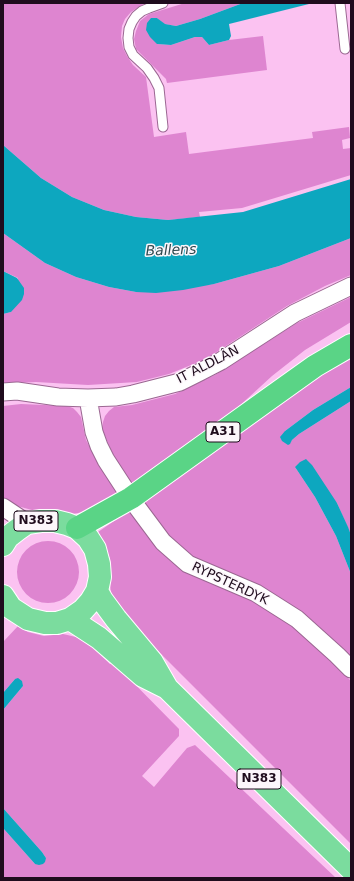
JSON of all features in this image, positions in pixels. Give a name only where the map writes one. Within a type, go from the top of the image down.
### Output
[{"type":"highway","name":"A31","points":[[77,528],[131,498],[316,366],[351,345]]},
{"type":"highway","name":"N383","points":[[3,545],[8,537],[27,523],[55,521],[67,524],[77,528],[88,538],[95,549],[99,564],[100,577],[97,591],[91,601],[83,610],[70,619],[57,623],[45,623],[28,619],[6,608]]},
{"type":"highway","name":"N383","points":[[97,591],[116,619],[152,662],[167,688],[351,869]]},
{"type":"highway","name":"N383","points":[[70,619],[99,638],[143,676],[167,688]]},
{"type":"street","name":"IT ALDLÂN","points":[[3,392],[17,391],[58,397],[116,397],[180,382],[222,361],[295,313],[351,286]]},
{"type":"street","name":"RYPSTERDYK","points":[[88,398],[93,426],[99,446],[106,460],[163,542],[188,564],[256,593],[297,619],[337,654],[351,669]]},
{"type":"street","points":[[3,507],[27,523]]},
{"type":"lane","points":[[163,3],[142,11],[136,16],[129,29],[128,38],[129,47],[133,55],[147,68],[159,88],[163,127]]},
{"type":"lane","points":[[340,3],[345,49]]},
{"type":"shaded area","points":[[3,3],[147,3],[131,12],[125,19],[122,26],[121,37],[123,48],[127,56],[133,65],[146,77],[154,137],[186,132],[189,154],[313,138],[312,132],[349,127],[350,138],[342,140],[343,149],[351,148],[351,175],[242,208],[199,212],[200,217],[168,220],[136,217],[104,210],[72,197],[41,178],[3,145]]},
{"type":"shaded area","points":[[185,3],[243,3],[176,26],[164,24],[157,18],[157,44],[171,45],[195,37],[202,37],[209,45],[229,40],[263,36],[267,70],[167,83],[166,79],[136,49],[134,39],[140,21],[149,14]]},
{"type":"shaded area","points":[[3,233],[45,263],[76,277],[109,287],[136,292],[214,284],[279,266],[351,238],[351,275],[325,286],[287,306],[206,359],[169,374],[137,382],[88,385],[36,382],[3,385],[3,314],[11,312],[18,278],[3,271]]},
{"type":"shaded area","points":[[351,297],[351,322],[305,350],[272,376],[210,433],[133,487],[123,473],[102,429],[105,416],[109,411],[114,407],[132,405],[175,394],[215,375],[297,323]]},
{"type":"shaded area","points":[[351,355],[351,387],[313,410],[285,431],[290,443],[299,434],[351,401],[351,535],[337,503],[295,467],[315,497],[336,536],[351,574],[351,657],[302,612],[260,586],[192,557],[169,536],[142,499],[232,434]]},
{"type":"shaded area","points":[[21,404],[67,406],[73,408],[81,417],[86,440],[99,464],[120,495],[90,511],[72,514],[32,510],[17,506],[3,498],[3,406]]},
{"type":"shaded area","points":[[130,510],[157,548],[183,571],[252,601],[292,626],[351,681],[351,844],[129,622],[111,595],[110,559],[98,532]]},
{"type":"shaded area","points":[[48,541],[60,543],[70,550],[77,560],[79,572],[77,584],[70,594],[60,601],[48,603],[36,601],[26,594],[19,584],[17,572],[19,560],[26,550],[36,543]]},
{"type":"shaded area","points":[[18,626],[28,632],[44,636],[63,634],[76,637],[87,642],[110,664],[113,662],[179,729],[179,736],[142,776],[154,787],[187,748],[195,745],[336,878],[3,878],[3,828],[35,864],[46,858],[3,808],[3,710],[23,686],[15,679],[3,693],[3,642]]},
{"type":"water","points":[[243,3],[313,3],[229,24],[231,36],[229,40],[209,45],[202,37],[195,37],[171,45],[157,44],[146,30],[147,23],[151,18],[157,18],[165,24],[176,26]]},
{"type":"water","name":"Ballens","points":[[3,145],[41,178],[72,197],[104,210],[136,217],[168,220],[243,212],[351,179],[351,238],[279,266],[214,284],[156,293],[136,292],[109,287],[76,277],[45,263],[3,233]]},
{"type":"water","points":[[3,271],[17,278],[24,288],[24,294],[22,300],[11,312],[3,314]]},
{"type":"water","points":[[351,387],[351,401],[299,434],[290,444],[288,445],[282,441],[280,437],[285,431],[313,410]]},
{"type":"water","points":[[306,459],[312,465],[337,503],[348,527],[351,535],[351,574],[336,536],[315,497],[295,467]]},
{"type":"water","points":[[18,678],[22,681],[23,686],[3,710],[3,693],[15,679]]},
{"type":"water","points":[[3,808],[42,852],[46,858],[43,864],[35,864],[3,828]]}]
